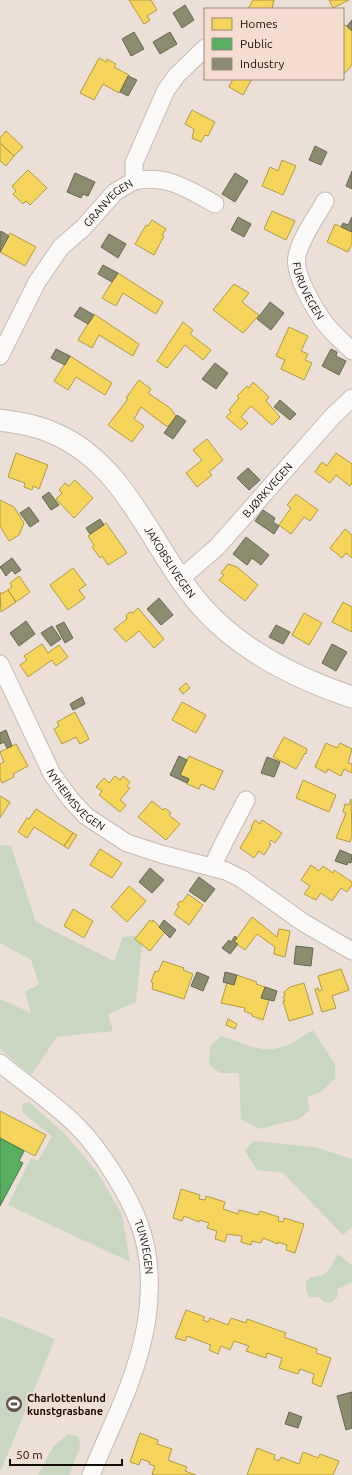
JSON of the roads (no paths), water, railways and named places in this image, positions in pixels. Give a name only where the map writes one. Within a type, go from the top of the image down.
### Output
[{"type":"street","name":"GRANVEGEN","points":[[0,356],[37,282],[61,247],[82,228],[115,192],[134,181],[134,163],[166,90],[178,75],[204,49]]},
{"type":"street","points":[[134,181],[144,179],[168,180],[180,184],[215,204]]},
{"type":"street","name":"FURUVEGEN","points":[[325,201],[301,245],[297,256],[296,268],[309,297],[325,323],[352,351]]},
{"type":"street","name":"BJØRKVEGEN","points":[[180,578],[217,547],[350,403]]},
{"type":"street","name":"JAKOBSLIVEGEN","points":[[0,420],[22,423],[53,433],[72,443],[96,461],[122,489],[180,578],[203,608],[239,640],[292,672],[329,689],[352,697]]},
{"type":"street","name":"NYHEIMSVEGEN","points":[[0,664],[52,774],[71,800],[86,816],[127,843],[161,854],[213,866],[242,879],[304,923],[352,951]]},
{"type":"street","points":[[213,866],[219,851],[228,838],[246,800]]},
{"type":"street","name":"TUNVEGEN","points":[[0,1063],[76,1125],[89,1139],[115,1175],[140,1226],[142,1234],[149,1288],[147,1321],[144,1339],[133,1373],[91,1475]]},
{"type":"place","name":"Charlottenlund kunstgrasbane","points":[[14,1404]]}]
